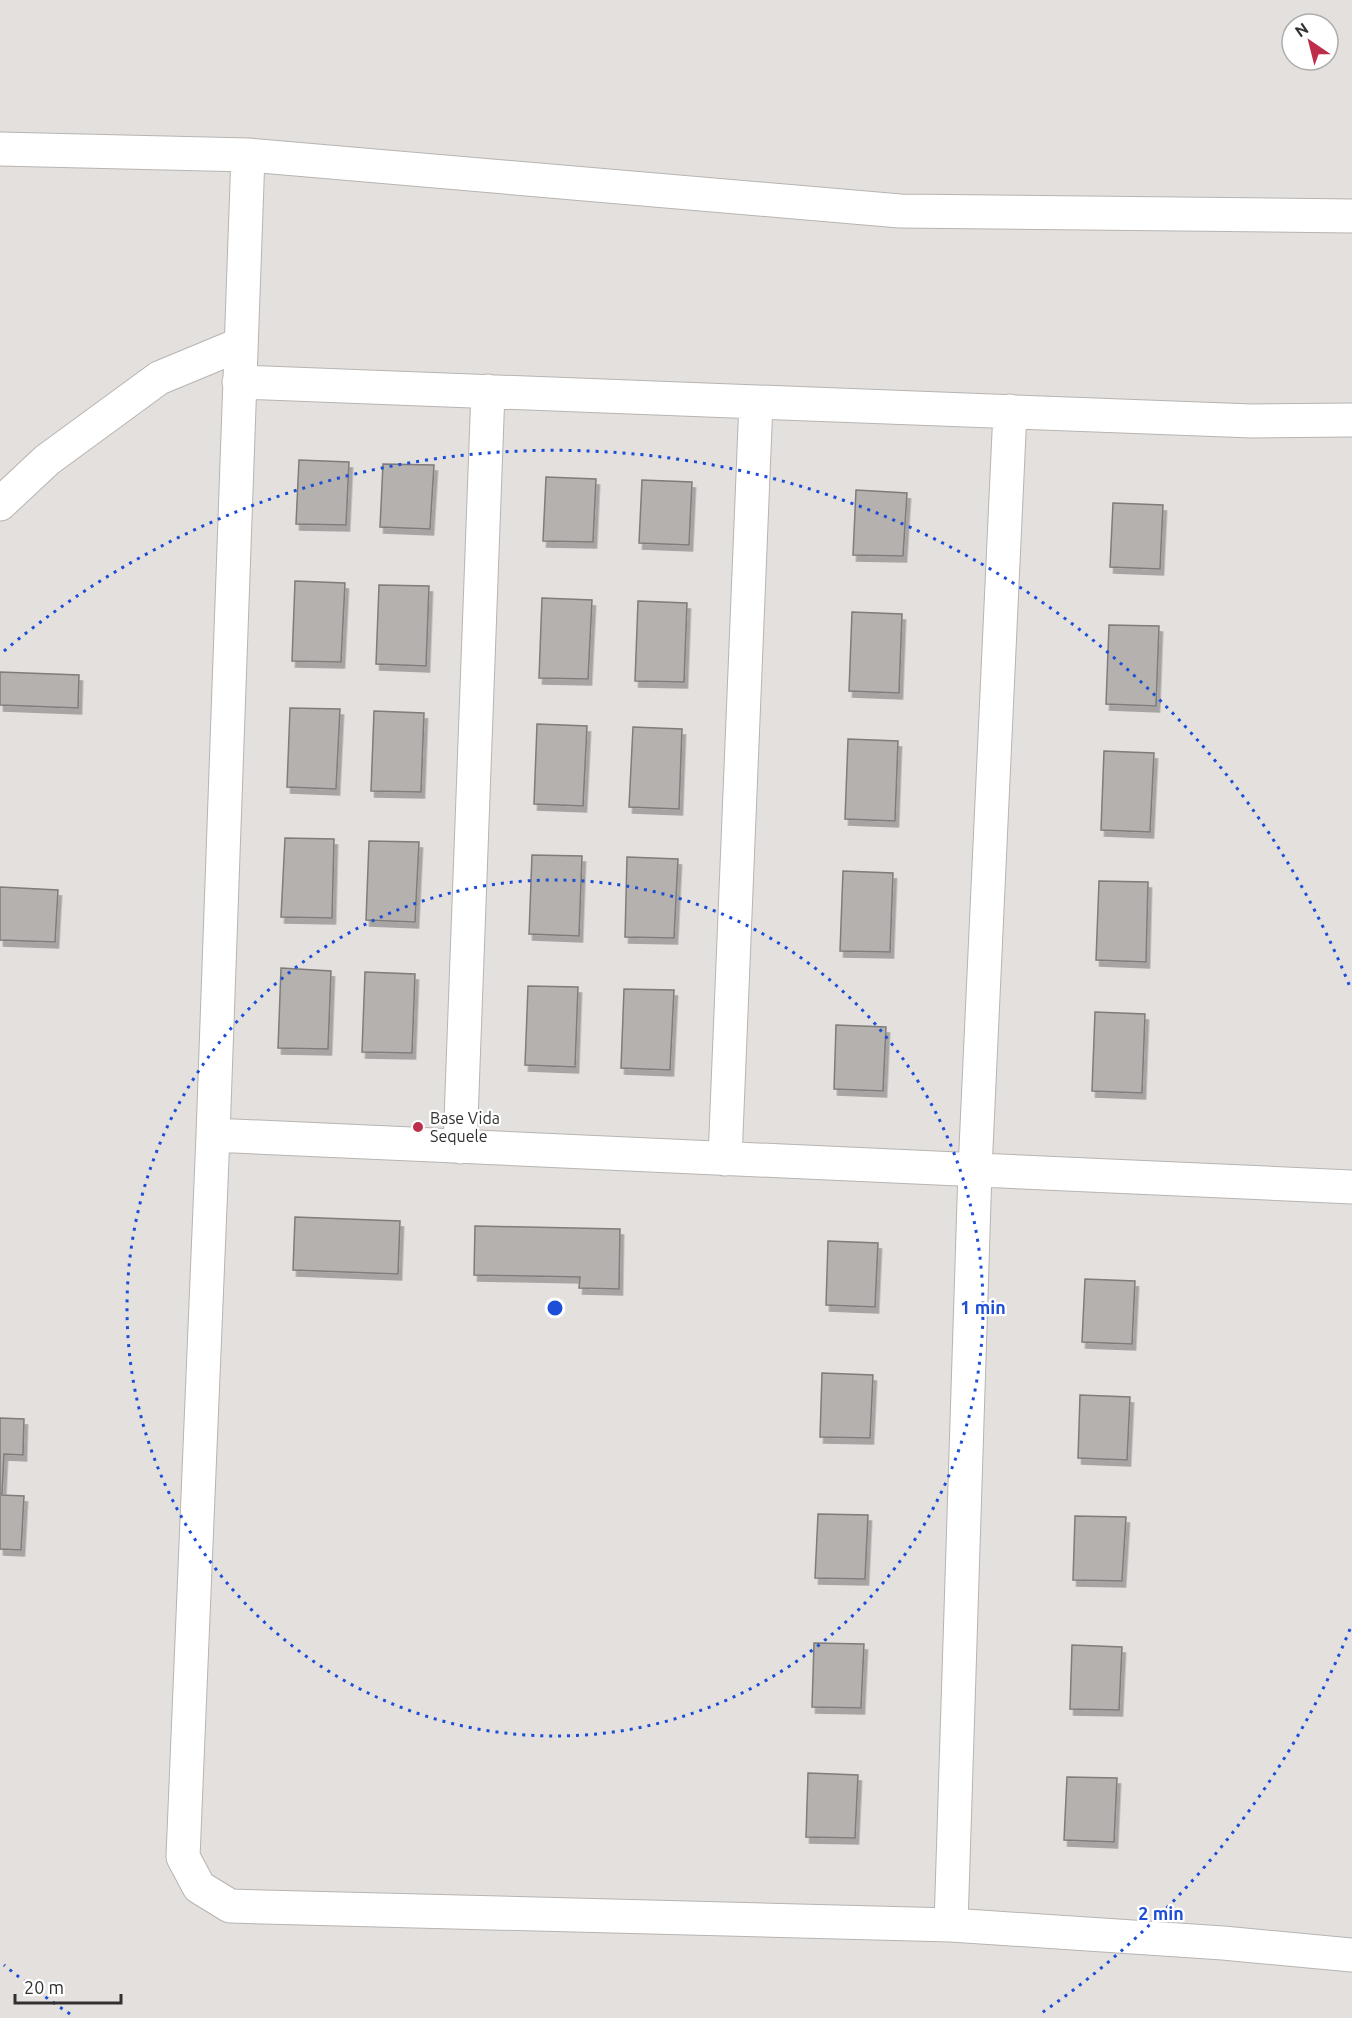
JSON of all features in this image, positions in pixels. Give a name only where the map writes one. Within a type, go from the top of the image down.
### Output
[{"type":"street","points":[[0,149],[248,155],[900,211],[1352,216]]},
{"type":"street","points":[[248,155],[213,1135],[183,1857],[199,1887],[230,1906],[951,1925],[1352,1954]]},
{"type":"street","points":[[0,504],[47,460],[159,378],[241,344]]},
{"type":"street","points":[[239,382],[1252,421],[1352,420]]},
{"type":"street","points":[[460,1147],[488,391]]},
{"type":"street","points":[[725,1159],[756,402]]},
{"type":"street","points":[[951,1925],[975,1170],[1010,411]]},
{"type":"street","points":[[213,1135],[1352,1187]]},
{"type":"building","points":[[299,460],[349,462],[346,525],[296,524]]},
{"type":"building","points":[[383,464],[434,465],[430,529],[380,527]]},
{"type":"building","points":[[546,477],[596,479],[593,542],[543,541]]},
{"type":"building","points":[[642,480],[692,482],[689,545],[639,543]]},
{"type":"building","points":[[856,490],[907,493],[903,556],[853,555]]},
{"type":"building","points":[[1113,503],[1163,505],[1160,569],[1110,567]]},
{"type":"building","points":[[295,581],[345,583],[341,662],[292,661]]},
{"type":"building","points":[[379,585],[429,586],[426,666],[376,664]]},
{"type":"building","points":[[542,598],[592,600],[588,679],[539,678]]},
{"type":"building","points":[[638,601],[687,603],[684,682],[635,681]]},
{"type":"building","points":[[852,612],[902,614],[899,693],[849,691]]},
{"type":"building","points":[[1109,625],[1159,626],[1156,706],[1106,704]]},
{"type":"building","points":[[0,672],[79,675],[78,708],[0,705]]},
{"type":"building","points":[[290,708],[340,709],[336,789],[287,787]]},
{"type":"building","points":[[374,711],[424,713],[421,792],[371,791]]},
{"type":"building","points":[[537,724],[587,726],[583,806],[534,804]]},
{"type":"building","points":[[633,727],[682,729],[679,809],[629,807]]},
{"type":"building","points":[[848,739],[898,741],[895,821],[845,819]]},
{"type":"building","points":[[1104,751],[1154,753],[1150,832],[1101,830]]},
{"type":"building","points":[[285,838],[334,839],[332,918],[281,917]]},
{"type":"building","points":[[369,841],[419,842],[415,922],[366,920]]},
{"type":"building","points":[[532,855],[582,856],[579,936],[529,934]]},
{"type":"building","points":[[627,857],[678,859],[674,938],[625,937]]},
{"type":"building","points":[[843,871],[893,873],[890,952],[840,951]]},
{"type":"building","points":[[1099,881],[1148,882],[1146,962],[1096,960]]},
{"type":"building","points":[[0,887],[58,890],[55,942],[0,940]]},
{"type":"building","points":[[281,968],[331,971],[328,1049],[278,1048]]},
{"type":"building","points":[[365,972],[415,974],[412,1053],[362,1052]]},
{"type":"building","points":[[528,986],[578,987],[575,1067],[525,1065]]},
{"type":"building","points":[[624,989],[674,990],[670,1070],[621,1068]]},
{"type":"building","points":[[1095,1012],[1145,1014],[1142,1093],[1092,1091]]},
{"type":"building","points":[[836,1025],[886,1027],[883,1091],[834,1089]]},
{"type":"building","points":[[295,1217],[400,1221],[398,1274],[293,1270]]},
{"type":"building","points":[[475,1226],[620,1229],[619,1289],[579,1288],[580,1277],[474,1275]]},
{"type":"building","points":[[828,1241],[878,1243],[875,1307],[826,1305]]},
{"type":"building","points":[[1085,1279],[1135,1281],[1132,1344],[1082,1342]]},
{"type":"building","points":[[822,1373],[873,1375],[870,1438],[820,1437]]},
{"type":"building","points":[[1080,1395],[1130,1397],[1127,1460],[1078,1458]]},
{"type":"building","points":[[0,1418],[24,1419],[23,1455],[4,1454],[2,1495],[24,1496],[21,1550],[0,1549]]},
{"type":"building","points":[[818,1514],[868,1515],[865,1579],[815,1578]]},
{"type":"building","points":[[1075,1516],[1126,1517],[1122,1581],[1073,1580]]},
{"type":"building","points":[[814,1643],[864,1644],[861,1708],[812,1707]]},
{"type":"building","points":[[1072,1645],[1122,1647],[1119,1710],[1070,1709]]},
{"type":"building","points":[[808,1773],[858,1775],[855,1838],[806,1837]]},
{"type":"building","points":[[1067,1777],[1117,1778],[1114,1842],[1064,1840]]},
{"type":"place","name":"Base Vida Sequele","points":[[418,1127]]}]
